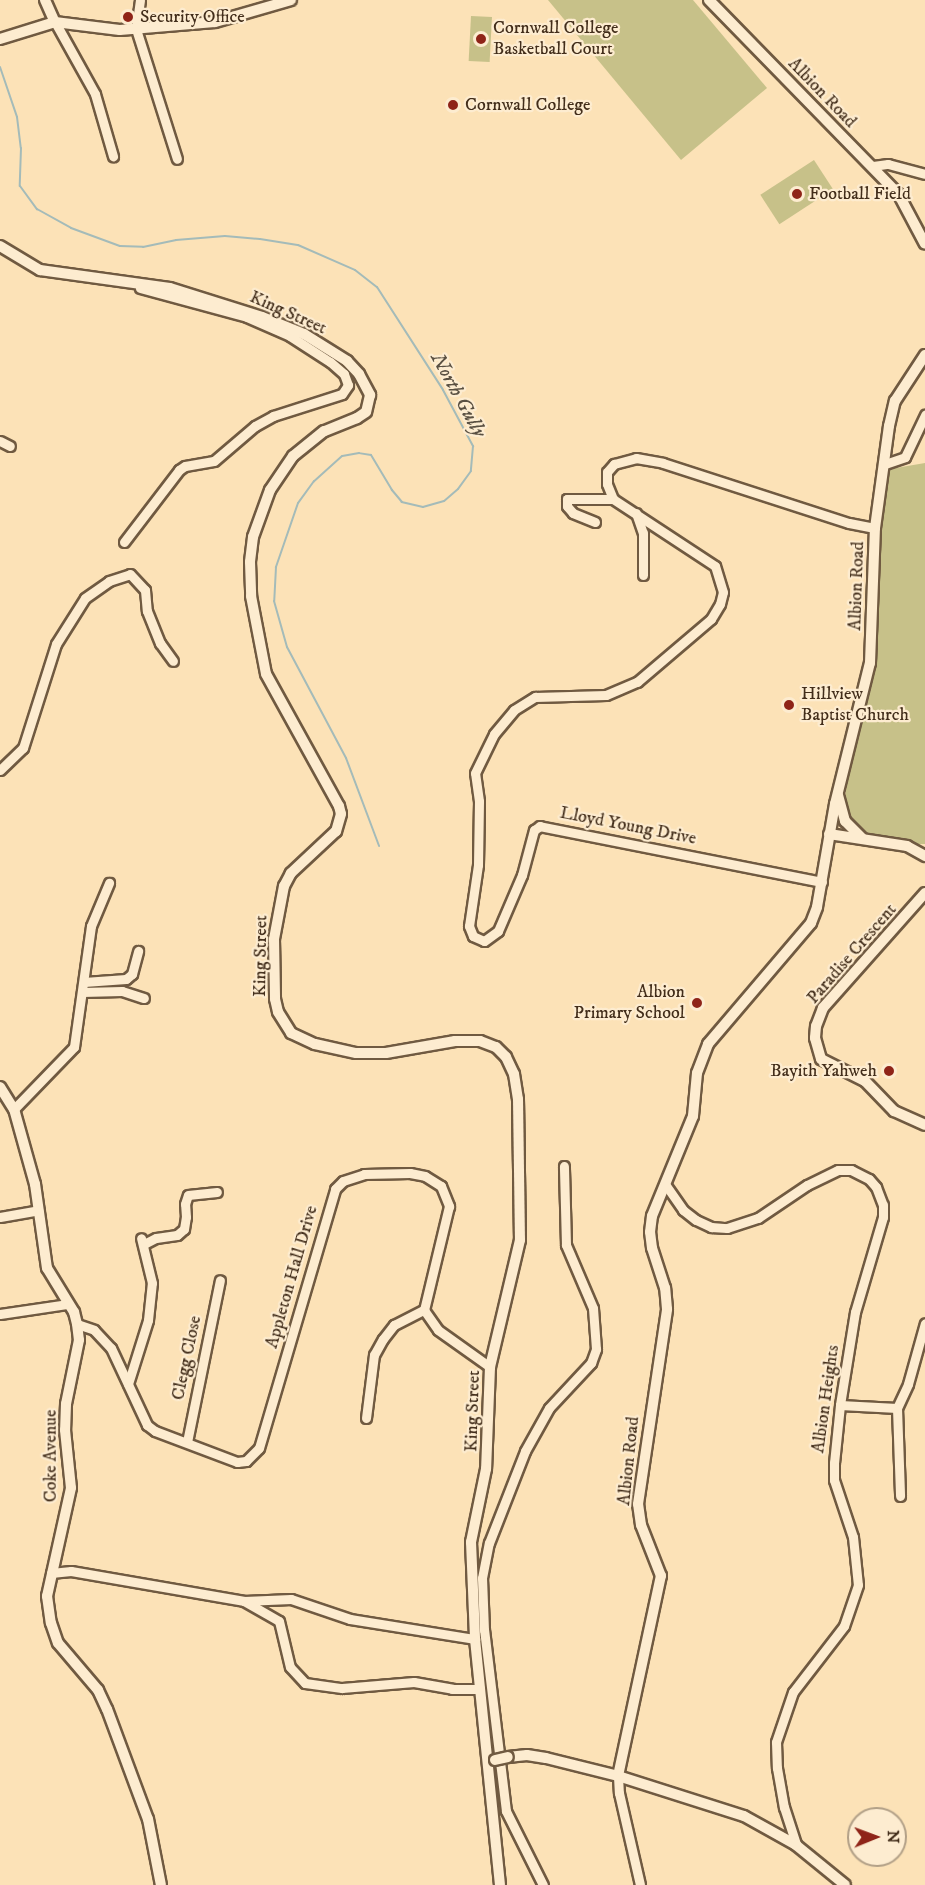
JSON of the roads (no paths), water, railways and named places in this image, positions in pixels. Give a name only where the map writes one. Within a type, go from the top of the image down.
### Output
[{"type":"street","points":[[45,0],[95,94],[113,156]]},
{"type":"street","points":[[140,0],[136,29],[177,159]]},
{"type":"street","points":[[0,39],[56,22],[120,30],[215,22],[273,2],[291,0]]},
{"type":"street","name":"Albion Road","points":[[709,0],[899,195],[925,244]]},
{"type":"street","points":[[873,166],[888,164],[925,174]]},
{"type":"street","name":"King Street","points":[[0,246],[40,270],[193,294],[304,334],[347,361],[358,374],[370,395],[366,412],[324,431],[293,456],[270,490],[253,537],[250,562],[251,596],[266,674],[341,814],[336,831],[291,873],[284,886],[275,929],[275,999],[278,1012],[291,1033],[315,1044],[356,1053],[386,1053],[455,1041],[480,1041],[496,1047],[506,1058],[514,1074],[518,1099],[520,1240],[490,1366],[486,1469],[471,1542],[475,1639],[491,1761],[500,1885]]},
{"type":"street","points":[[124,283],[247,317],[290,336],[337,368],[344,374],[348,385],[342,394],[273,416],[255,426],[214,460],[179,470],[124,542]]},
{"type":"street","name":"Albion Road","points":[[618,1776],[662,1576],[641,1525],[638,1504],[667,1309],[665,1288],[650,1232],[652,1216],[693,1116],[697,1073],[708,1044],[811,923],[817,907],[838,792],[870,663],[875,528],[895,401],[925,355]]},
{"type":"street","points":[[885,464],[905,457],[925,415]]},
{"type":"street","points":[[0,441],[10,446]]},
{"type":"street","points":[[595,522],[584,520],[573,513],[567,506],[567,499],[613,499],[607,484],[607,472],[614,464],[636,458],[696,471],[849,523],[875,528]]},
{"type":"street","name":"Lloyd Young Drive","points":[[613,499],[715,566],[723,592],[720,604],[711,619],[637,682],[606,695],[534,697],[514,710],[494,734],[475,773],[479,828],[476,891],[469,926],[473,936],[484,941],[498,931],[522,875],[534,831],[540,826],[822,882]]},
{"type":"street","points":[[636,513],[643,533],[643,575]]},
{"type":"street","points":[[0,770],[23,748],[56,644],[85,598],[110,581],[130,574],[145,590],[147,611],[160,643],[173,661]]},
{"type":"street","points":[[838,792],[846,821],[862,838]]},
{"type":"street","points":[[830,829],[862,838],[907,846],[918,850],[925,856]]},
{"type":"street","points":[[14,1109],[74,1047],[91,926],[109,883]]},
{"type":"street","name":"Paradise Crescent","points":[[925,893],[823,1008],[816,1026],[815,1038],[821,1059],[865,1081],[894,1111],[925,1125]]},
{"type":"street","points":[[84,982],[126,980],[132,974],[138,951]]},
{"type":"street","points":[[82,992],[122,991],[144,998]]},
{"type":"street","name":"Coke Avenue","points":[[0,1087],[14,1109],[35,1185],[47,1268],[77,1324],[79,1340],[66,1404],[65,1431],[71,1488],[67,1516],[47,1596],[58,1642],[98,1690],[107,1709],[148,1819],[161,1885]]},
{"type":"street","points":[[543,1885],[506,1811],[484,1630],[482,1578],[489,1543],[525,1451],[549,1408],[591,1364],[597,1349],[593,1308],[566,1245],[564,1166]]},
{"type":"street","name":"Albion Heights","points":[[665,1184],[683,1210],[696,1221],[711,1227],[727,1228],[758,1218],[807,1185],[838,1170],[861,1173],[876,1186],[884,1205],[883,1217],[855,1312],[840,1405],[834,1480],[853,1538],[858,1585],[844,1626],[793,1692],[776,1742],[780,1788],[796,1845]]},
{"type":"street","name":"Appleton Hall Drive","points":[[77,1324],[94,1329],[111,1347],[147,1425],[155,1431],[237,1462],[253,1457],[259,1448],[319,1238],[335,1189],[343,1181],[364,1174],[410,1173],[424,1176],[441,1186],[449,1206],[424,1310]]},
{"type":"street","points":[[128,1384],[148,1320],[153,1282],[143,1241],[177,1235],[184,1229],[185,1204],[188,1196],[218,1192]]},
{"type":"street","points":[[0,1217],[38,1210]]},
{"type":"street","name":"Clegg Close","points":[[187,1442],[220,1280]]},
{"type":"street","points":[[0,1314],[68,1304]]},
{"type":"street","points":[[366,1418],[374,1355],[394,1325],[424,1310],[438,1330],[490,1366]]},
{"type":"street","points":[[900,1496],[897,1408],[908,1384],[925,1323]]},
{"type":"street","points":[[840,1405],[897,1408]]},
{"type":"street","points":[[51,1573],[71,1571],[243,1601],[291,1599],[350,1619],[475,1639]]},
{"type":"street","points":[[243,1601],[279,1621],[290,1667],[305,1683],[342,1688],[414,1682],[452,1689],[480,1689]]},
{"type":"street","points":[[491,1761],[527,1755],[546,1758],[618,1776],[744,1816],[796,1845],[845,1885]]},
{"type":"street","points":[[618,1776],[619,1793],[640,1885]]},
{"type":"waterway","name":"North Gully","points":[[0,67],[17,117],[21,148],[20,186],[37,209],[71,228],[120,246],[143,247],[176,240],[225,236],[260,239],[298,245],[355,270],[377,287],[443,390],[473,446],[471,471],[458,489],[444,501],[423,507],[402,502],[371,455],[359,453],[342,456],[314,481],[298,503],[276,567],[274,601],[287,647],[346,758],[379,846]]},
{"type":"place","name":"Security Office","points":[[128,17]]},
{"type":"place","name":"Cornwall College Basketball Court","points":[[481,39]]},
{"type":"place","name":"Cornwall College","points":[[453,105]]},
{"type":"place","name":"Football Field","points":[[797,194]]},
{"type":"place","name":"Hillview Baptist Church","points":[[789,705]]},
{"type":"place","name":"Albion Primary School","points":[[697,1003]]},
{"type":"place","name":"Bayith Yahweh","points":[[889,1071]]}]
